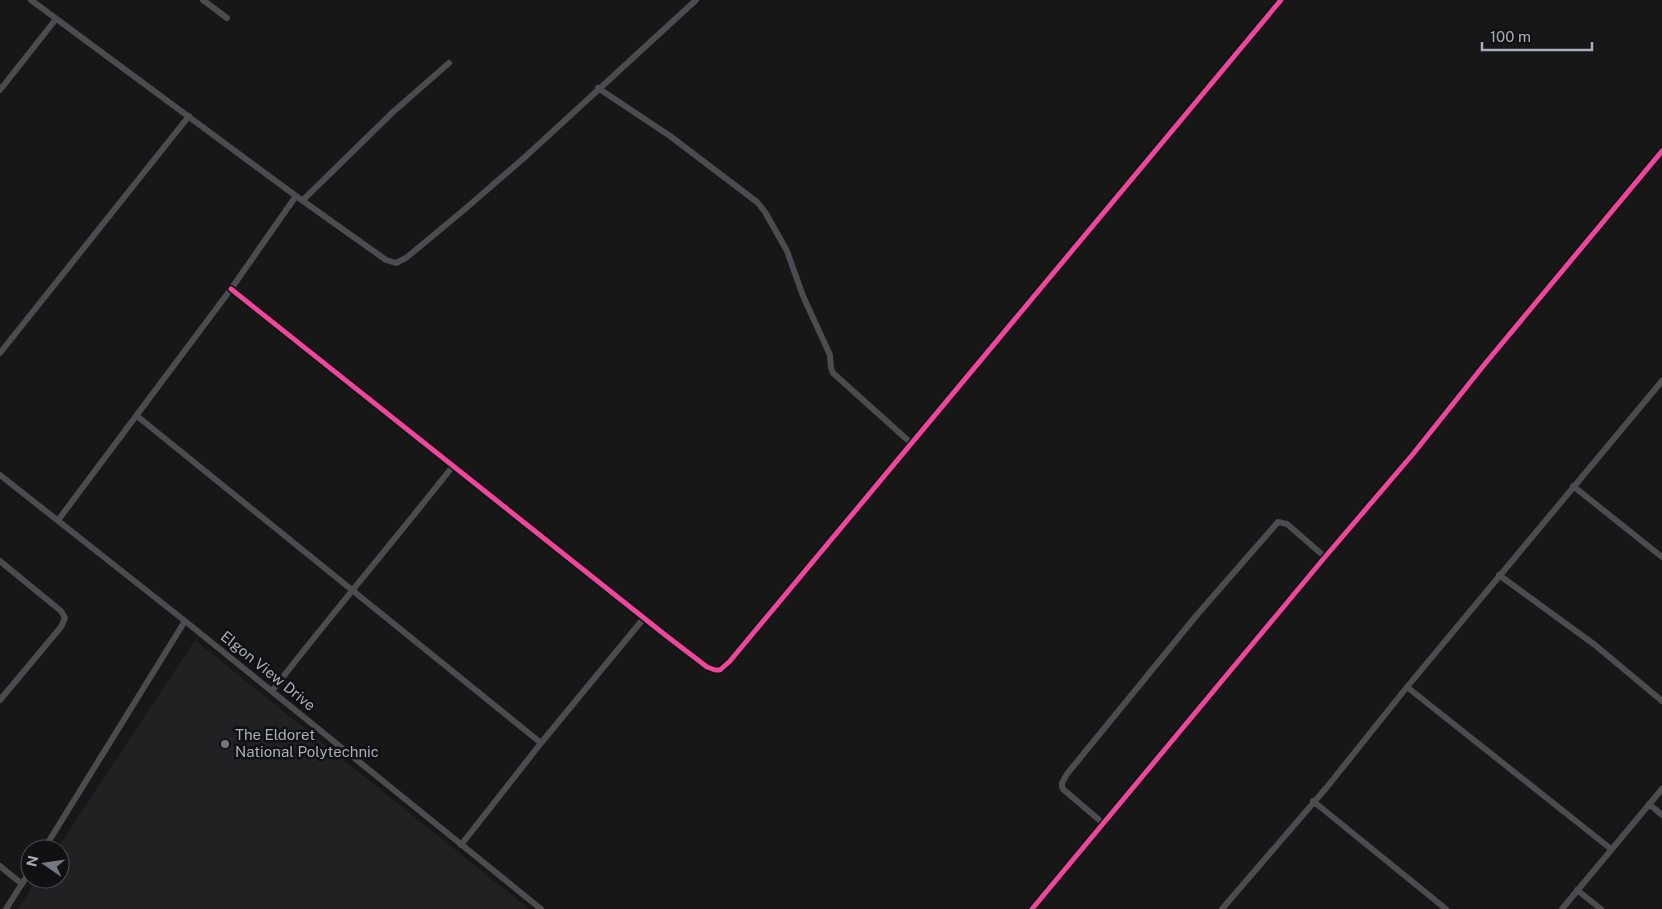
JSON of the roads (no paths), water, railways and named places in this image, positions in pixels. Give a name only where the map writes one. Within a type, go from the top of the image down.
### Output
[{"type":"street","points":[[31,0],[296,196],[386,260],[396,263],[466,209],[696,0]]},
{"type":"street","points":[[203,0],[227,18]]},
{"type":"street","points":[[232,289],[644,618],[707,667],[720,670],[730,661],[912,444],[1281,0]]},
{"type":"street","points":[[0,90],[56,19]]},
{"type":"street","points":[[303,200],[393,112],[449,62]]},
{"type":"street","points":[[598,88],[670,136],[757,202],[766,212],[788,251],[803,296],[830,355],[831,368],[834,373],[912,444]]},
{"type":"street","points":[[0,353],[189,116]]},
{"type":"street","points":[[1032,909],[1325,556],[1413,454],[1484,365],[1662,151]]},
{"type":"street","points":[[59,520],[232,289],[296,196]]},
{"type":"street","points":[[1222,909],[1327,787],[1499,575],[1662,381]]},
{"type":"street","points":[[137,416],[541,744]]},
{"type":"street","points":[[272,691],[453,466]]},
{"type":"street","name":"Elgon View Drive","points":[[0,475],[185,621],[541,909]]},
{"type":"street","points":[[1573,486],[1662,557]]},
{"type":"street","points":[[1104,824],[1064,790],[1062,783],[1067,774],[1196,616],[1278,522],[1287,524],[1325,556]]},
{"type":"street","points":[[0,561],[61,611],[65,618],[61,627],[0,700]]},
{"type":"street","points":[[1499,575],[1595,645],[1662,701]]},
{"type":"street","points":[[461,845],[644,618]]},
{"type":"street","points":[[50,839],[185,621]]},
{"type":"street","points":[[1407,687],[1611,849]]},
{"type":"street","points":[[1562,909],[1662,789]]},
{"type":"street","points":[[1313,802],[1446,909]]},
{"type":"street","points":[[1649,804],[1662,815]]},
{"type":"street","points":[[0,866],[20,882]]},
{"type":"street","points":[[6,909],[20,887]]},
{"type":"street","points":[[1577,890],[1600,909]]},
{"type":"place","name":"The Eldoret National Polytechnic","points":[[225,744]]}]
